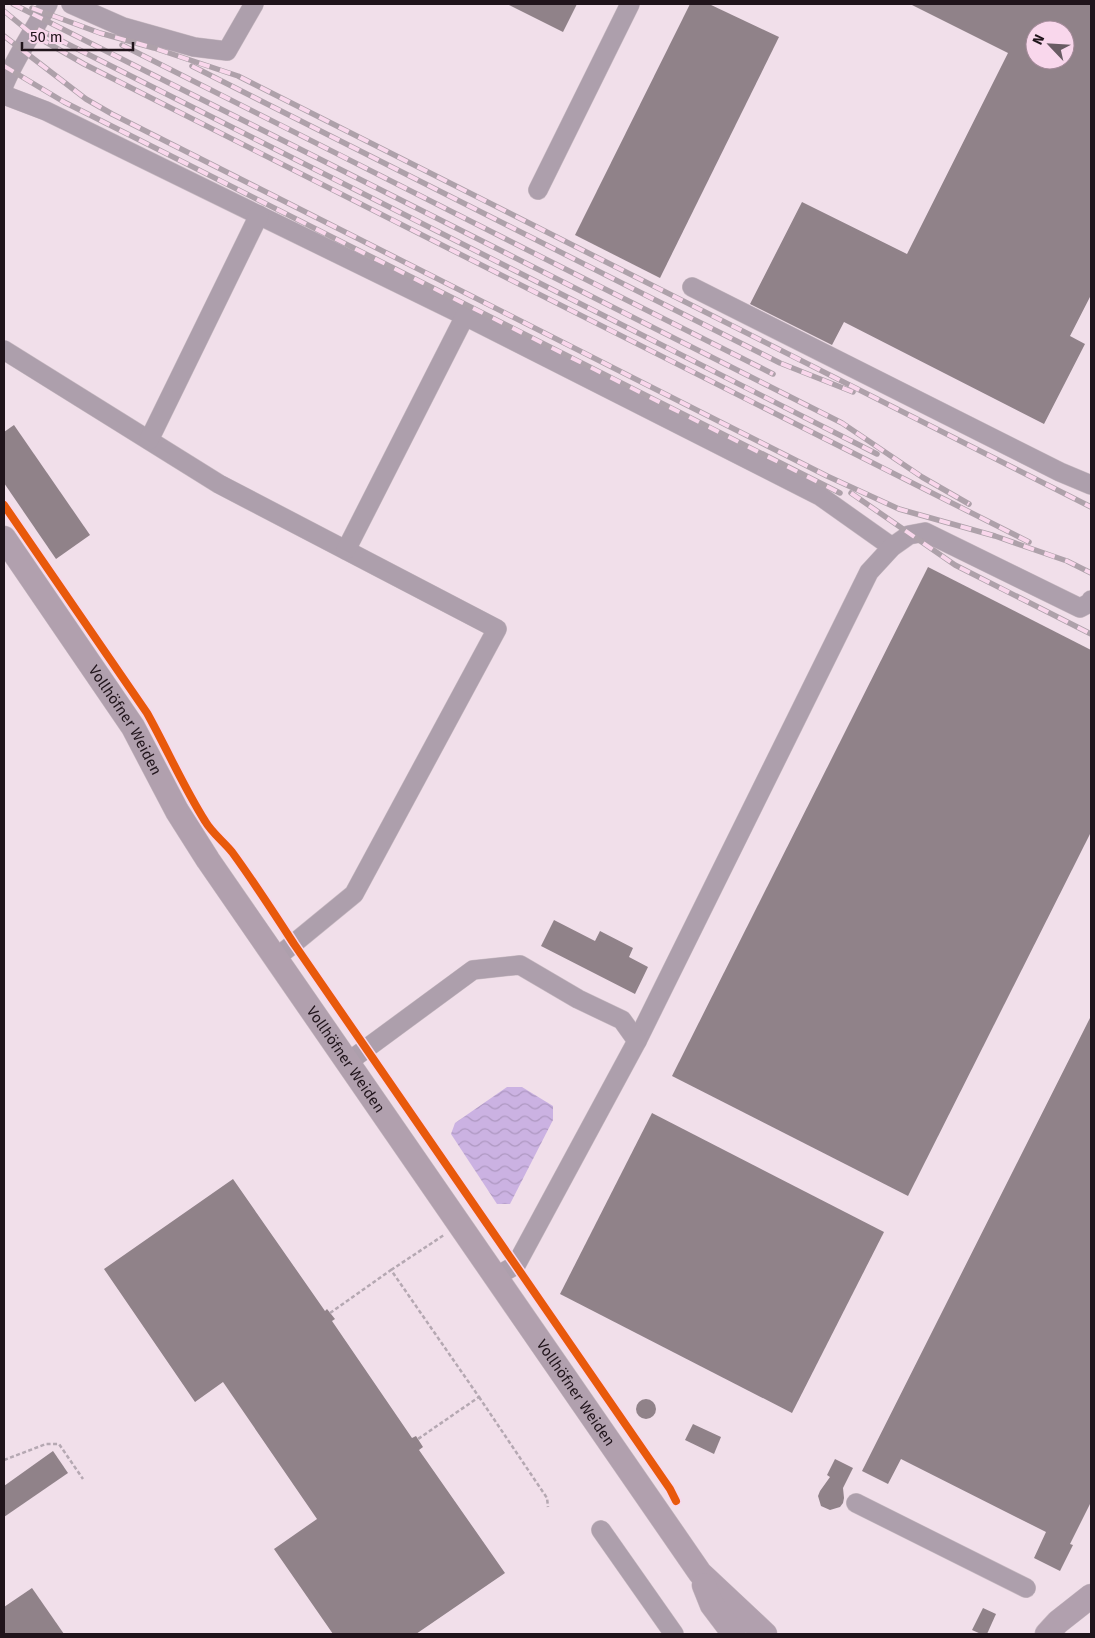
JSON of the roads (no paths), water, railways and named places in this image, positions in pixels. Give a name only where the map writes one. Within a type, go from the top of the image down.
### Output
[{"type":"main road","name":"Vollhöfner Weiden","points":[[4,538],[115,699],[145,750],[177,812],[700,1573],[765,1634]]},
{"type":"main road","name":"Vollhöfner Weiden","points":[[700,1573],[712,1605],[734,1634]]},
{"type":"main road","points":[[1032,1634],[1052,1628],[1091,1596]]},
{"type":"lane","points":[[4,85],[20,50],[32,34],[48,4]]},
{"type":"lane","points":[[71,4],[123,28],[194,47],[227,51],[254,4]]},
{"type":"lane","points":[[538,190],[630,4]]},
{"type":"lane","points":[[4,95],[46,111],[465,316],[820,496],[892,547]]},
{"type":"lane","points":[[149,440],[259,215]]},
{"type":"lane","points":[[692,287],[1060,472],[1091,485]]},
{"type":"lane","points":[[346,550],[465,316]]},
{"type":"lane","points":[[4,350],[219,484],[497,629],[354,894],[276,958]]},
{"type":"lane","points":[[495,1276],[516,1265],[637,1041],[869,572],[892,547],[909,535],[925,532],[1080,608],[1089,604]]},
{"type":"lane","points":[[348,1062],[473,970],[520,965],[578,999],[622,1020],[637,1041]]},
{"type":"lane","points":[[856,1503],[1026,1588]]},
{"type":"lane","points":[[601,1530],[674,1634]]},
{"type":"water","points":[[507,1087],[522,1087],[553,1106],[553,1120],[510,1204],[497,1204],[451,1134],[455,1123]]},
{"type":"railway","points":[[13,4],[842,423],[922,477],[969,504]]},
{"type":"railway","points":[[32,8],[100,33],[154,48],[238,76],[1091,507]]},
{"type":"railway","points":[[4,11],[32,34],[84,64],[1029,542]]},
{"type":"railway","points":[[38,29],[877,454]]},
{"type":"railway","points":[[4,36],[86,99],[112,114],[827,476],[899,509],[995,536],[1067,561],[1091,573]]},
{"type":"railway","points":[[122,45],[773,374]]},
{"type":"railway","points":[[4,66],[64,102],[840,493]]},
{"type":"railway","points":[[192,66],[780,363],[853,392]]},
{"type":"railway","points":[[851,493],[955,565],[1091,634]]}]
